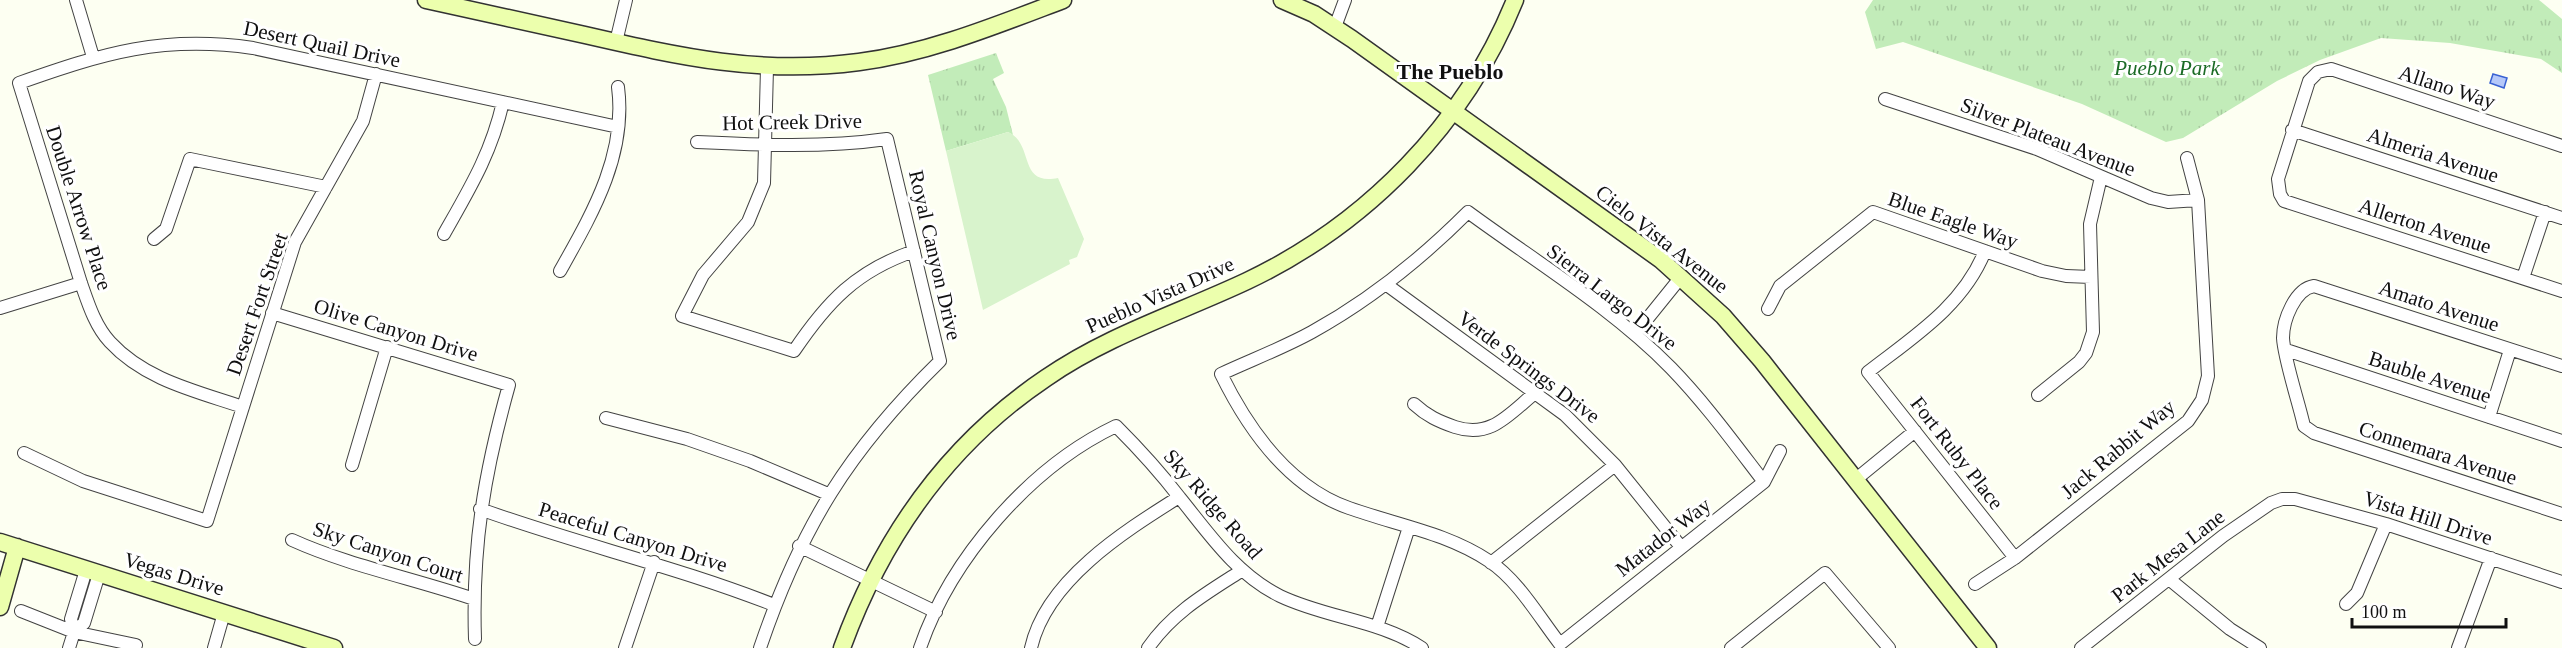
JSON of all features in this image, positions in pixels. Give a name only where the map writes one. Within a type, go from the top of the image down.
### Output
[{"type":"street","points":[[76,0],[93,57]]},
{"type":"street","points":[[426,0],[717,63],[767,68],[825,66],[897,55],[969,34],[1051,1]]},
{"type":"street","points":[[616,42],[626,0]]},
{"type":"street","name":"Cielo Vista Avenue","points":[[1282,0],[1335,27],[1682,277],[1723,316],[1762,361],[1988,648]]},
{"type":"street","points":[[1335,27],[1345,0]]},
{"type":"street","name":"Pueblo Vista Drive","points":[[842,648],[870,580],[890,543],[935,479],[984,427],[1015,400],[1052,374],[1099,346],[1245,282],[1322,239],[1389,184],[1426,146],[1453,111],[1488,56],[1515,0]]},
{"type":"street","name":"Desert Quail Drive","points":[[19,83],[93,57],[176,43],[217,43],[253,48],[618,127]]},
{"type":"street","points":[[767,68],[764,183],[748,222],[703,275],[682,316],[794,351],[814,320],[840,292],[885,261],[914,251]]},
{"type":"street","name":"Allano Way","points":[[2292,130],[2309,81],[2319,72],[2331,69],[2562,146]]},
{"type":"street","name":"Desert Fort Street","points":[[24,453],[83,481],[207,521],[296,242],[363,121],[376,75]]},
{"type":"street","name":"Double Arrow Place","points":[[19,83],[81,283],[93,315],[109,341],[140,368],[162,380],[243,406]]},
{"type":"street","points":[[560,271],[598,203],[609,173],[621,104],[618,87]]},
{"type":"street","name":"Silver Plateau Avenue","points":[[1885,99],[2037,149],[2168,202],[2198,200]]},
{"type":"street","points":[[444,234],[485,161],[496,130],[502,102]]},
{"type":"street","name":"Allerton Avenue","points":[[2292,130],[2278,179],[2280,194],[2284,201],[2562,291]]},
{"type":"street","name":"Almeria Avenue","points":[[2292,130],[2562,218]]},
{"type":"street","name":"Hot Creek Drive","points":[[697,142],[765,145],[856,143],[887,139]]},
{"type":"street","name":"Royal Canyon Drive","points":[[760,648],[774,605],[799,546],[828,494],[857,451],[898,402],[940,361],[887,139]]},
{"type":"street","name":"Jack Rabbit Way","points":[[1975,584],[2015,558],[2188,421],[2202,400],[2208,376],[2198,200],[2187,158]]},
{"type":"street","points":[[154,239],[166,230],[189,159],[326,187]]},
{"type":"street","points":[[2038,395],[2079,362],[2086,353],[2093,332],[2090,224],[2102,177]]},
{"type":"street","name":"Sierra Largo Drive","points":[[1387,285],[1439,242],[1468,212],[1635,334],[1671,368],[1702,403],[1764,482]]},
{"type":"street","name":"Blue Eagle Way","points":[[1768,309],[1780,286],[1874,212],[2042,271],[2066,276],[2091,277]]},
{"type":"street","points":[[2523,278],[2545,212]]},
{"type":"street","name":"Fort Ruby Place","points":[[1985,251],[1963,292],[1947,310],[1868,372],[2015,558]]},
{"type":"street","points":[[1635,334],[1682,277]]},
{"type":"street","points":[[0,308],[81,283]]},
{"type":"street","points":[[1387,285],[1311,333],[1221,374],[1238,408],[1298,479],[1321,496],[1339,504],[1460,544],[1491,563],[1615,465]]},
{"type":"street","name":"Verde Springs Drive","points":[[1387,285],[1565,415],[1615,465],[1681,547]]},
{"type":"street","name":"Amato Avenue","points":[[2286,350],[2283,337],[2295,297],[2304,287],[2314,286],[2562,366]]},
{"type":"street","name":"Olive Canyon Drive","points":[[272,313],[509,385],[489,456],[480,509]]},
{"type":"street","points":[[352,465],[387,347]]},
{"type":"street","name":"Bauble Avenue","points":[[2286,350],[2562,441]]},
{"type":"street","name":"Connemara Avenue","points":[[2286,350],[2304,426],[2314,433],[2562,514]]},
{"type":"street","points":[[2488,417],[2510,350]]},
{"type":"street","points":[[1414,405],[1430,419],[1470,432],[1478,432],[1492,427],[1536,392]]},
{"type":"street","points":[[606,418],[708,446],[828,494]]},
{"type":"street","name":"Sky Ridge Road","points":[[936,612],[959,571],[979,542],[1017,497],[1063,456],[1116,426],[1179,496],[1241,571],[1281,596],[1377,627],[1406,638],[1422,648]]},
{"type":"street","points":[[1855,480],[1915,431]]},
{"type":"street","name":"Matador Way","points":[[1491,563],[1507,577],[1560,644],[1764,482],[1780,451]]},
{"type":"street","points":[[1030,648],[1048,610],[1065,586],[1104,546],[1179,496]]},
{"type":"street","name":"Vista Hill Drive","points":[[2282,499],[2295,499],[2386,524],[2562,582]]},
{"type":"street","name":"Park Mesa Lane","points":[[2081,648],[2223,536],[2282,499]]},
{"type":"street","points":[[475,639],[474,599],[480,509]]},
{"type":"street","name":"Peaceful Canyon Drive","points":[[480,509],[548,533],[713,580],[774,605]]},
{"type":"street","points":[[2346,604],[2357,594],[2386,524]]},
{"type":"street","points":[[1377,627],[1409,527]]},
{"type":"street","name":"Sky Canyon Court","points":[[292,540],[314,550],[474,599]]},
{"type":"street","name":"Vegas Drive","points":[[0,542],[334,648]]},
{"type":"street","points":[[799,546],[936,612],[920,648]]},
{"type":"street","points":[[0,607],[17,547]]},
{"type":"street","points":[[2458,648],[2491,558]]},
{"type":"street","points":[[625,648],[654,562]]},
{"type":"street","points":[[1148,648],[1163,626],[1189,604],[1241,571]]},
{"type":"street","points":[[69,648],[74,632],[84,623],[93,572]]},
{"type":"street","points":[[1731,648],[1825,573],[1889,648]]},
{"type":"street","points":[[2169,579],[2230,629],[2260,648]]},
{"type":"street","points":[[21,611],[74,632],[136,645]]},
{"type":"street","points":[[214,648],[224,613]]},
{"type":"green space","name":"Pueblo Park","points":[[1873,0],[2539,0],[2562,19],[2562,73],[2541,59],[2450,43],[2381,38],[2320,60],[2277,81],[2183,138],[2166,142],[2082,104],[1903,42],[1876,49],[1865,12]]},
{"type":"green space","points":[[996,53],[1004,73],[993,79],[1006,107],[1013,135],[1008,132],[946,151],[928,75]]},
{"type":"green space","points":[[1008,132],[1021,145],[1031,170],[1037,176],[1045,179],[1058,178],[1084,239],[1077,257],[1069,260],[1070,264],[983,310],[946,151]]},
{"type":"water","points":[[2493,74],[2507,78],[2504,88],[2490,83]]},
{"type":"district","name":"The Pueblo","points":[[1450,71]]}]
